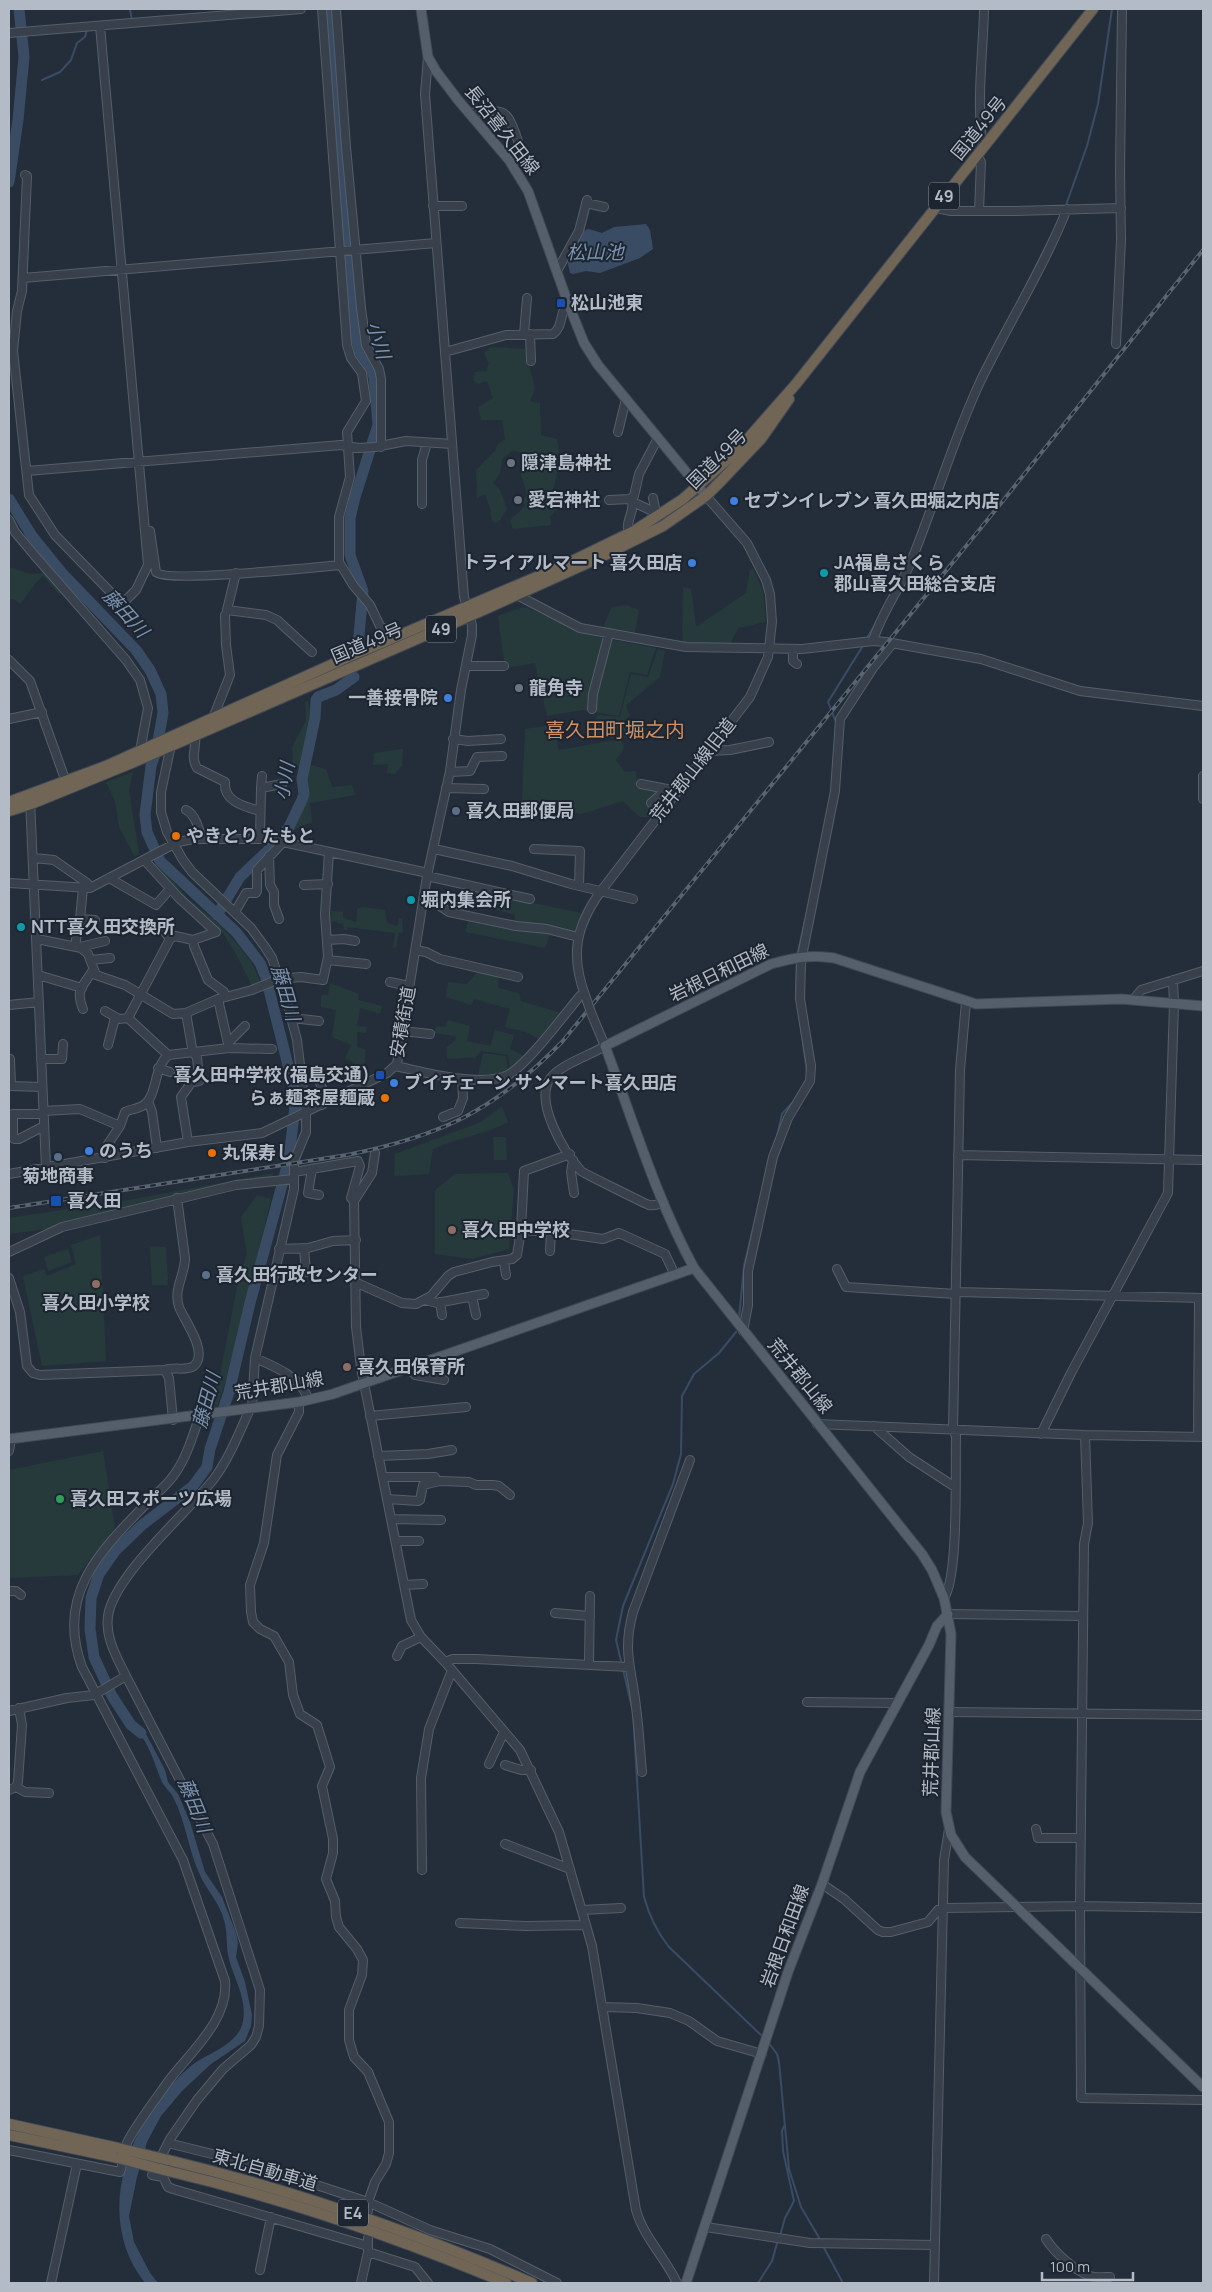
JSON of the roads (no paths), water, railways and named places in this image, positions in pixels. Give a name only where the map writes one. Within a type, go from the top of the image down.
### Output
[{"type":"highway","name":"国道49号","points":[[30,800],[66,782],[140,753],[195,735],[468,612],[629,533],[656,513],[698,487],[738,450],[796,384],[1093,9]]},
{"type":"highway","name":"国道49号","points":[[170,743],[213,718],[397,637],[517,595],[648,534],[675,519],[706,496],[761,439],[782,411],[796,384]]},
{"type":"highway","name":"国道49号","points":[[9,802],[30,800],[140,753]]},
{"type":"highway","name":"東北自動車道","points":[[9,2124],[118,2153],[168,2171],[225,2185],[348,2222],[506,2283]]},
{"type":"highway","name":"東北自動車道","points":[[9,2135],[168,2160],[291,2193],[439,2244],[532,2283]]},
{"type":"main road","name":"長沼喜久田線","points":[[421,9],[428,57],[436,72],[509,160],[528,191],[584,343],[598,365],[706,496]]},
{"type":"main road","name":"岩根日和田線","points":[[605,1046],[771,964],[802,956],[834,958],[966,1002],[981,1005],[1133,1000],[1203,1006]]},
{"type":"main road","points":[[605,1046],[664,1203],[681,1244],[694,1268]]},
{"type":"main road","name":"荒井郡山線","points":[[10,1439],[173,1420],[304,1401],[364,1384],[694,1268],[743,1332],[922,1554],[932,1570],[944,1598],[951,1642],[946,1812],[949,1829],[965,1857],[1203,2087]]},
{"type":"main road","name":"岩根日和田線","points":[[686,2283],[706,2227],[788,1972],[822,1884],[860,1772],[929,1645],[937,1626],[948,1614]]},
{"type":"street","points":[[9,33],[302,9]]},
{"type":"street","points":[[322,9],[347,345],[351,358],[362,373],[366,401],[347,432],[350,478],[339,518],[337,552],[340,565],[364,597],[380,626],[397,637]]},
{"type":"street","points":[[336,9],[355,250],[366,345],[379,369],[381,379],[374,447]]},
{"type":"street","points":[[980,211],[981,75],[984,9]]},
{"type":"street","points":[[1116,344],[1122,240],[1122,9]]},
{"type":"street","points":[[25,175],[28,176],[23,278],[13,351],[29,495],[55,535],[122,604],[136,590],[148,565],[100,26]]},
{"type":"street","name":"安積街道","points":[[9,1174],[188,1142],[262,1133],[306,1114],[387,1073],[395,1066],[427,874],[450,772],[453,739],[472,635],[468,612],[452,444],[433,206],[425,94],[428,57]]},
{"type":"street","points":[[469,114],[498,111],[505,113],[510,117],[518,142]]},
{"type":"street","points":[[557,271],[579,231],[586,202],[604,207]]},
{"type":"street","points":[[433,206],[462,206]]},
{"type":"street","points":[[936,208],[980,211],[1121,208]]},
{"type":"street","points":[[873,641],[913,558],[947,462],[980,383],[1051,247],[1068,210]]},
{"type":"street","points":[[23,278],[355,250],[436,241]]},
{"type":"street","points":[[528,298],[527,334],[531,361]]},
{"type":"street","points":[[445,352],[506,336],[556,333],[562,319],[563,308],[568,303]]},
{"type":"street","points":[[618,432],[626,399]]},
{"type":"street","points":[[629,533],[627,526],[639,474],[658,438]]},
{"type":"street","points":[[27,471],[347,446],[374,447],[406,441],[452,444]]},
{"type":"street","points":[[422,504],[422,460],[427,443]]},
{"type":"street","name":"荒井郡山線旧道","points":[[605,1046],[585,996],[576,958],[578,937],[584,916],[601,890],[750,697],[764,669],[770,648],[772,610],[766,580],[747,543],[706,496]]},
{"type":"street","points":[[653,498],[656,513]]},
{"type":"street","points":[[609,500],[632,500],[656,513]]},
{"type":"street","points":[[9,520],[15,532],[126,660],[140,680],[148,708],[140,753]]},
{"type":"street","points":[[145,530],[150,531],[158,574],[201,576],[340,565]]},
{"type":"street","points":[[236,573],[227,610],[266,615],[277,620],[312,652]]},
{"type":"street","points":[[517,595],[580,628],[695,648],[793,649],[822,648],[873,641],[893,643],[981,659],[1080,691],[1203,706]]},
{"type":"street","points":[[213,718],[230,675],[225,615]]},
{"type":"street","points":[[592,709],[593,694],[609,633]]},
{"type":"street","points":[[743,1332],[748,1305],[748,1270],[773,1157],[788,1118],[810,1081],[811,1066],[800,999],[802,956],[835,790],[840,719],[873,668],[893,643]]},
{"type":"street","points":[[793,649],[796,664]]},
{"type":"street","points":[[9,660],[30,681],[66,782]]},
{"type":"street","points":[[466,666],[504,666]]},
{"type":"street","points":[[9,719],[42,712]]},
{"type":"street","points":[[195,735],[196,741],[193,754],[196,768],[225,782],[226,791],[232,800],[260,811]]},
{"type":"street","points":[[453,739],[468,741],[501,739]]},
{"type":"street","points":[[708,751],[738,749],[769,742]]},
{"type":"street","points":[[170,743],[162,781],[160,812],[167,832],[192,872],[235,912],[272,958],[292,1018],[297,1040],[306,1114],[306,1132],[294,1161],[294,1189],[255,1358],[249,1409],[215,1478],[130,1574],[109,1612],[108,1628],[114,1653],[123,1677],[213,1844],[260,1990],[260,2026],[256,2037],[251,2045],[223,2068],[210,2084],[168,2143],[152,2175],[163,2177],[168,2187],[173,2189],[368,2246],[415,2267],[428,2283]]},
{"type":"street","points":[[450,772],[470,771],[477,758],[502,756]]},
{"type":"street","points":[[260,838],[262,776]]},
{"type":"street","points":[[1203,776],[1203,798]]},
{"type":"street","points":[[261,788],[282,784]]},
{"type":"street","points":[[641,784],[677,791]]},
{"type":"street","points":[[446,788],[484,788]]},
{"type":"street","points":[[651,803],[667,789]]},
{"type":"street","points":[[30,800],[46,1168]]},
{"type":"street","points":[[186,810],[190,812],[200,832],[201,839]]},
{"type":"street","points":[[9,883],[86,888],[146,861],[184,840],[260,838],[427,874],[530,899]]},
{"type":"street","points":[[235,912],[246,893],[256,893],[256,870],[280,841]]},
{"type":"street","points":[[434,849],[512,866],[579,886],[633,899]]},
{"type":"street","points":[[534,849],[580,851],[579,886]]},
{"type":"street","points":[[77,946],[85,951],[91,960],[93,970],[101,977],[125,985],[173,1014],[186,1013],[220,998],[252,990],[280,979],[301,977],[322,980],[325,976],[328,960],[324,914],[328,884],[329,852]]},
{"type":"street","points":[[269,856],[270,885],[274,892],[274,905],[279,918]]},
{"type":"street","points":[[34,858],[54,860],[88,883],[80,919],[77,946]]},
{"type":"street","points":[[128,1018],[170,939],[175,936],[193,940],[216,932],[170,889],[146,861]]},
{"type":"street","points":[[109,878],[156,904],[170,889]]},
{"type":"street","points":[[304,885],[328,884]]},
{"type":"street","points":[[423,900],[438,904],[449,912],[516,926],[547,929],[578,937]]},
{"type":"street","points":[[80,919],[95,920]]},
{"type":"street","points":[[162,928],[170,939]]},
{"type":"street","points":[[37,939],[77,946],[105,941]]},
{"type":"street","points":[[327,940],[344,939],[355,941]]},
{"type":"street","points":[[193,940],[208,980],[224,992],[220,998],[229,1045]]},
{"type":"street","points":[[415,950],[518,977]]},
{"type":"street","points":[[91,960],[110,958]]},
{"type":"street","points":[[328,960],[366,964]]},
{"type":"street","points":[[83,1009],[78,996],[93,970]]},
{"type":"street","points":[[1133,1000],[1141,990],[1203,970]]},
{"type":"street","points":[[38,975],[82,988]]},
{"type":"street","points":[[1041,1434],[1057,1398],[1166,1196],[1170,1160],[1173,980]]},
{"type":"street","points":[[390,982],[409,986]]},
{"type":"street","points":[[395,1066],[462,1079],[494,1078],[508,1075],[533,1051],[580,996],[585,996]]},
{"type":"street","points":[[9,1005],[39,1002]]},
{"type":"street","points":[[944,1598],[949,1588],[952,1571],[956,1436],[953,1430],[960,1070],[966,1002]]},
{"type":"street","points":[[106,1011],[115,1018],[128,1018],[168,1055],[194,1053],[229,1045],[272,1049]]},
{"type":"street","points":[[186,1013],[194,1053],[197,1056],[199,1081],[191,1083],[181,1097],[188,1142]]},
{"type":"street","points":[[108,1045],[115,1018]]},
{"type":"street","points":[[292,1018],[319,1021]]},
{"type":"street","points":[[229,1045],[245,1026]]},
{"type":"street","points":[[402,1031],[430,1034]]},
{"type":"street","points":[[41,1059],[62,1059],[63,1044]]},
{"type":"street","points":[[605,1046],[558,1070],[549,1079],[545,1088],[548,1114],[571,1157],[585,1174],[644,1203],[657,1205],[664,1203]]},
{"type":"street","points":[[105,1158],[108,1144],[120,1126],[125,1112],[140,1107],[148,1101],[158,1068],[168,1055]]},
{"type":"street","points":[[10,1059],[11,1086],[42,1087]]},
{"type":"street","points":[[158,1068],[170,1072]]},
{"type":"street","points":[[316,1072],[322,1088],[322,1105]]},
{"type":"street","points":[[443,1117],[458,1111],[463,1098],[462,1079]]},
{"type":"street","points":[[148,1101],[152,1112],[157,1148]]},
{"type":"street","points":[[44,1126],[19,1140],[12,1139],[13,1114],[43,1113],[80,1108],[120,1126]]},
{"type":"street","points":[[354,1201],[372,1173],[375,1153]]},
{"type":"street","points":[[958,1154],[1203,1160]]},
{"type":"street","points":[[571,1157],[570,1172],[574,1193]]},
{"type":"street","points":[[357,1284],[410,1305],[431,1296],[448,1276],[492,1262],[512,1259],[517,1255],[521,1230],[524,1171],[571,1157]]},
{"type":"street","points":[[9,1252],[62,1227],[176,1198],[236,1185],[294,1176],[312,1169],[356,1161],[360,1162],[351,1198],[354,1201],[356,1240],[357,1335],[370,1416],[411,1620],[421,1637],[446,1662],[520,1750],[559,1832],[586,1925],[603,2007],[638,2216],[644,2232],[677,2283]]},
{"type":"street","points":[[312,1169],[308,1193],[319,1195]]},
{"type":"street","points":[[9,1278],[20,1312],[28,1366],[33,1373],[40,1375],[191,1368],[198,1361],[198,1350],[191,1329],[177,1299],[178,1286],[185,1267],[185,1258],[176,1198]]},
{"type":"street","points":[[521,1230],[551,1231],[603,1239],[619,1233],[665,1254],[675,1274]]},
{"type":"street","points":[[550,1251],[551,1231]]},
{"type":"street","points":[[279,1249],[304,1248],[333,1241],[356,1240]]},
{"type":"street","points":[[304,1248],[306,1272]]},
{"type":"street","points":[[504,1261],[506,1275]]},
{"type":"street","points":[[817,1424],[1041,1434],[1201,1437],[1201,1298],[956,1293],[846,1287],[837,1269]]},
{"type":"street","points":[[425,1300],[440,1302],[484,1294]]},
{"type":"street","points":[[472,1296],[476,1315]]},
{"type":"street","points":[[440,1302],[442,1315]]},
{"type":"street","points":[[255,1358],[268,1363],[297,1382],[306,1392],[304,1401],[277,1455],[264,1543],[250,1585],[251,1612],[253,1622],[260,1629],[274,1636],[289,1662],[293,1694],[300,1714],[317,1725],[330,1767],[330,1772],[324,1779],[322,1789],[333,1830],[333,1852],[326,1879],[334,1895],[339,1927],[357,1949],[363,1960],[362,1975],[349,2010],[349,2040],[354,2057],[368,2072],[389,2122],[390,2153],[386,2164],[375,2182],[368,2202],[368,2211]]},
{"type":"street","points":[[409,1368],[416,1375],[444,1380]]},
{"type":"street","points":[[165,1370],[169,1378],[173,1420]]},
{"type":"street","points":[[370,1416],[466,1407]]},
{"type":"street","points":[[9,2150],[120,2172],[129,2138],[208,2031],[219,2013],[226,1988],[199,1902],[183,1860],[76,1650],[75,1609],[78,1594],[85,1578],[101,1552],[174,1475],[184,1458],[203,1415]]},
{"type":"street","points":[[874,1426],[909,1457],[955,1487]]},
{"type":"street","points":[[1085,1435],[1088,1523],[1084,1544],[1080,1838],[1081,2098],[1203,2100]]},
{"type":"street","points":[[9,1451],[10,1439]]},
{"type":"street","points":[[378,1456],[428,1454],[452,1450]]},
{"type":"street","points":[[642,1772],[636,1707],[629,1667],[627,1634],[633,1612],[690,1460]]},
{"type":"street","points":[[382,1477],[442,1478]]},
{"type":"street","points":[[387,1499],[420,1500],[423,1485],[440,1481],[498,1486],[510,1495]]},
{"type":"street","points":[[392,1519],[441,1520]]},
{"type":"street","points":[[396,1541],[420,1540]]},
{"type":"street","points":[[404,1585],[424,1584]]},
{"type":"street","points":[[9,1591],[16,1591],[21,1595]]},
{"type":"street","points":[[589,1664],[590,1596]]},
{"type":"street","points":[[555,1614],[590,1616]]},
{"type":"street","points":[[948,1614],[1083,1616]]},
{"type":"street","points":[[398,1656],[402,1646],[421,1637]]},
{"type":"street","points":[[446,1662],[456,1658],[629,1667]]},
{"type":"street","points":[[422,1870],[421,1778],[429,1729],[452,1670]]},
{"type":"street","points":[[9,1711],[97,1693],[123,1677]]},
{"type":"street","points":[[807,1702],[897,1703]]},
{"type":"street","points":[[19,1708],[22,1725],[18,1782],[12,1788],[25,1792],[49,1792]]},
{"type":"street","points":[[949,1712],[1203,1715]]},
{"type":"street","points":[[489,1764],[504,1732]]},
{"type":"street","points":[[505,1765],[521,1770],[531,1770]]},
{"type":"street","points":[[934,2283],[944,1860],[949,1829]]},
{"type":"street","points":[[1036,1829],[1038,1838],[1080,1838]]},
{"type":"street","points":[[505,1844],[570,1869]]},
{"type":"street","points":[[822,1884],[850,1903],[878,1930],[883,1932],[892,1932],[928,1922],[938,1910],[943,1908],[1080,1906],[1203,1908]]},
{"type":"street","points":[[582,1910],[621,1908]]},
{"type":"street","points":[[460,1923],[526,1926],[586,1925]]},
{"type":"street","points":[[603,2007],[637,2008],[670,2013],[689,2021],[712,2038],[762,2054]]},
{"type":"street","points":[[168,2143],[265,2168],[368,2202],[430,2230],[490,2249],[557,2283]]},
{"type":"street","points":[[51,2283],[77,2164]]},
{"type":"street","points":[[260,2270],[271,2217]]},
{"type":"street","points":[[706,2227],[810,2243],[935,2245]]},
{"type":"street","points":[[1046,2239],[1052,2248],[1090,2276],[1110,2277]]},
{"type":"street","points":[[361,2283],[368,2246]]},
{"type":"water","name":"松山池","points":[[646,224],[650,230],[653,249],[640,258],[600,273],[586,271],[570,273],[567,260],[585,230],[589,229],[602,233],[614,227]]},
{"type":"water","points":[[130,1724],[146,1734],[165,1770],[168,1782],[178,1794],[190,1822],[205,1872],[222,1897],[236,1933],[238,1943],[236,1957],[245,1982],[252,2015],[251,2026],[245,2041],[211,2064],[182,2091],[161,2116],[147,2142],[129,2216],[134,2242],[150,2273],[158,2283],[145,2283],[129,2256],[121,2228],[120,2198],[125,2168],[135,2139],[150,2112],[169,2087],[191,2066],[229,2042],[240,2029],[244,2013],[242,1997],[229,1959],[222,1914],[202,1880],[173,1797],[163,1784],[144,1740],[132,1729]]},
{"type":"waterway","name":"藤田川","points":[[9,182],[18,120],[24,57],[19,9]]},
{"type":"waterway","points":[[130,9],[132,21]]},
{"type":"waterway","name":"小川","points":[[329,9],[355,334],[360,352],[371,368],[374,377],[378,425],[350,518],[350,555],[363,591],[358,646]]},
{"type":"waterway","points":[[1065,208],[1087,146],[1098,104],[1112,9]]},
{"type":"waterway","points":[[42,80],[60,72],[71,60],[77,43],[85,37],[87,29]]},
{"type":"waterway","points":[[1017,304],[1053,232]]},
{"type":"waterway","points":[[977,379],[993,348]]},
{"type":"waterway","name":"藤田川","points":[[9,499],[32,536],[62,573],[136,650],[150,670],[161,694],[163,713],[156,752],[151,766],[145,815],[147,832],[160,861],[236,932],[260,963],[266,978],[296,1097],[289,1159],[250,1303],[229,1392],[210,1449],[207,1467],[193,1486],[142,1525],[115,1551],[99,1574],[91,1598],[90,1629],[94,1657],[112,1696],[131,1725],[141,1733]]},
{"type":"waterway","points":[[867,638],[876,623]]},
{"type":"waterway","points":[[836,722],[828,702],[864,644]]},
{"type":"waterway","name":"小川","points":[[217,915],[240,877],[276,843],[289,827],[302,800],[304,794],[302,779],[315,718],[316,700],[318,697],[336,690],[354,677]]},
{"type":"waterway","points":[[797,956],[810,899]]},
{"type":"waterway","points":[[796,993],[797,960]]},
{"type":"waterway","points":[[797,1000],[807,1072]]},
{"type":"waterway","points":[[777,1136],[782,1114],[794,1101]]},
{"type":"waterway","points":[[739,1318],[744,1266],[759,1203]]},
{"type":"waterway","points":[[622,1665],[616,1640],[623,1606],[673,1484],[681,1454],[682,1396],[694,1374],[719,1353],[736,1332]]},
{"type":"waterway","points":[[623,1669],[633,1712],[644,1897],[648,1910],[657,1929],[669,1947],[763,2037]]},
{"type":"waterway","points":[[768,2042],[777,2054],[779,2062],[789,2169],[801,2207],[821,2241]]},
{"type":"waterway","points":[[780,2236],[785,2218],[794,2201],[783,2151],[782,2131],[784,2126]]},
{"type":"waterway","points":[[758,2283],[772,2261],[778,2240]]},
{"type":"waterway","points":[[823,2246],[843,2283]]},
{"type":"railway","points":[[9,1208],[347,1155],[380,1148],[411,1139],[464,1117],[489,1103],[513,1086],[562,1042],[1002,502],[1203,250]]},
{"type":"place","name":"松山池東","points":[[561,303]]},
{"type":"place","name":"隠津島神社","points":[[511,463]]},
{"type":"place","name":"愛宕神社","points":[[518,500]]},
{"type":"place","name":"セブンイレブン 喜久田堀之内店","points":[[734,501]]},
{"type":"place","name":"トライアルマート 喜久田店","points":[[692,563]]},
{"type":"place","name":"JA福島さくら 郡山喜久田総合支店","points":[[824,573]]},
{"type":"place","name":"龍角寺","points":[[519,688]]},
{"type":"place","name":"一善接骨院","points":[[448,698]]},
{"type":"place","name":"喜久田郵便局","points":[[456,811]]},
{"type":"place","name":"やきとり たもと","points":[[176,836]]},
{"type":"place","name":"堀内集会所","points":[[411,900]]},
{"type":"place","name":"NTT喜久田交換所","points":[[21,927]]},
{"type":"place","name":"喜久田中学校(福島交通)","points":[[380,1075]]},
{"type":"place","name":"ブイチェーン サンマート喜久田店","points":[[394,1083]]},
{"type":"place","name":"らぁ麺茶屋麺蔵","points":[[385,1098]]},
{"type":"place","name":"のうち","points":[[89,1151]]},
{"type":"place","name":"丸保寿し","points":[[212,1153]]},
{"type":"place","name":"菊地商事","points":[[58,1157]]},
{"type":"place","name":"喜久田","points":[[56,1201]]},
{"type":"place","name":"喜久田中学校","points":[[452,1230]]},
{"type":"place","name":"喜久田行政センター","points":[[206,1275]]},
{"type":"place","name":"喜久田小学校","points":[[96,1284]]},
{"type":"place","name":"喜久田保育所","points":[[347,1367]]},
{"type":"place","name":"喜久田スポーツ広場","points":[[60,1499]]},
{"type":"district","name":"喜久田町堀之内","points":[[615,730]]}]
